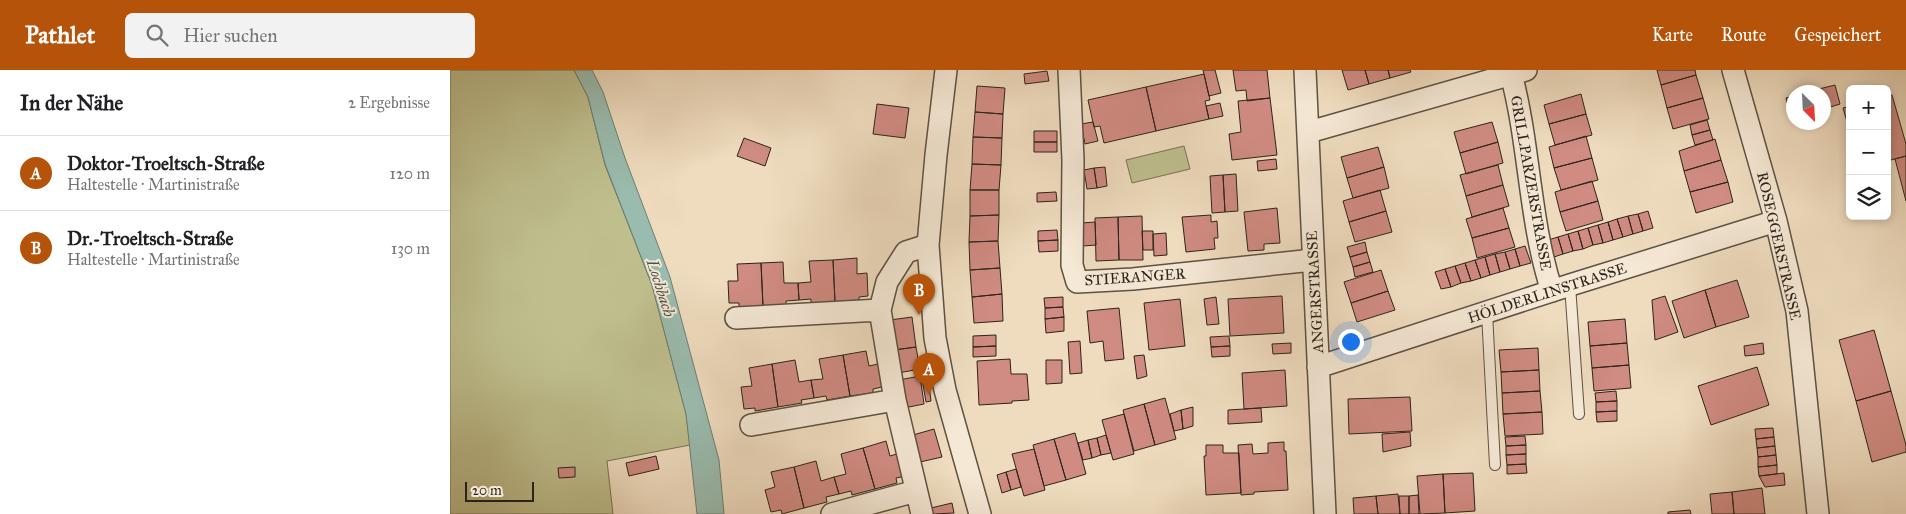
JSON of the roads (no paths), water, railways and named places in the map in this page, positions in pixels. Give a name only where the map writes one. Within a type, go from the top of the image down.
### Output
[{"type":"street","points":[[946,70],[928,245],[934,338],[945,390],[980,514]]},
{"type":"street","name":"STIERANGER","points":[[1069,70],[1073,160],[1072,265],[1077,282],[1133,279],[1313,260]]},
{"type":"street","name":"ANGERSTRASSE","points":[[1305,70],[1325,514]]},
{"type":"street","name":"ROSEGGERSTRASSE","points":[[1733,70],[1776,221],[1797,311],[1818,514]]},
{"type":"street","name":"GRILLPARZERSTRASSE","points":[[1309,132],[1518,72],[1519,103],[1534,214],[1545,270],[1561,288]]},
{"type":"street","name":"HÖLDERLINSTRASSE","points":[[1318,366],[1776,221]]},
{"type":"street","points":[[922,514],[894,400],[880,310],[887,282],[906,252],[928,245]]},
{"type":"street","points":[[736,318],[880,310]]},
{"type":"street","points":[[751,425],[894,400]]},
{"type":"street","points":[[832,514],[916,491]]},
{"type":"lane","points":[[1561,288],[1579,414]]},
{"type":"lane","points":[[1486,313],[1495,465]]},
{"type":"water","name":"Lochbach","points":[[574,70],[592,70],[603,92],[625,158],[670,277],[719,460],[724,514],[697,514],[686,414],[652,285],[605,164],[588,97]]},
{"type":"place","name":"Dr.-Troeltsch-Straße","points":[[919,315]]},
{"type":"place","name":"Doktor-Troeltsch-Straße","points":[[929,394]]}]
